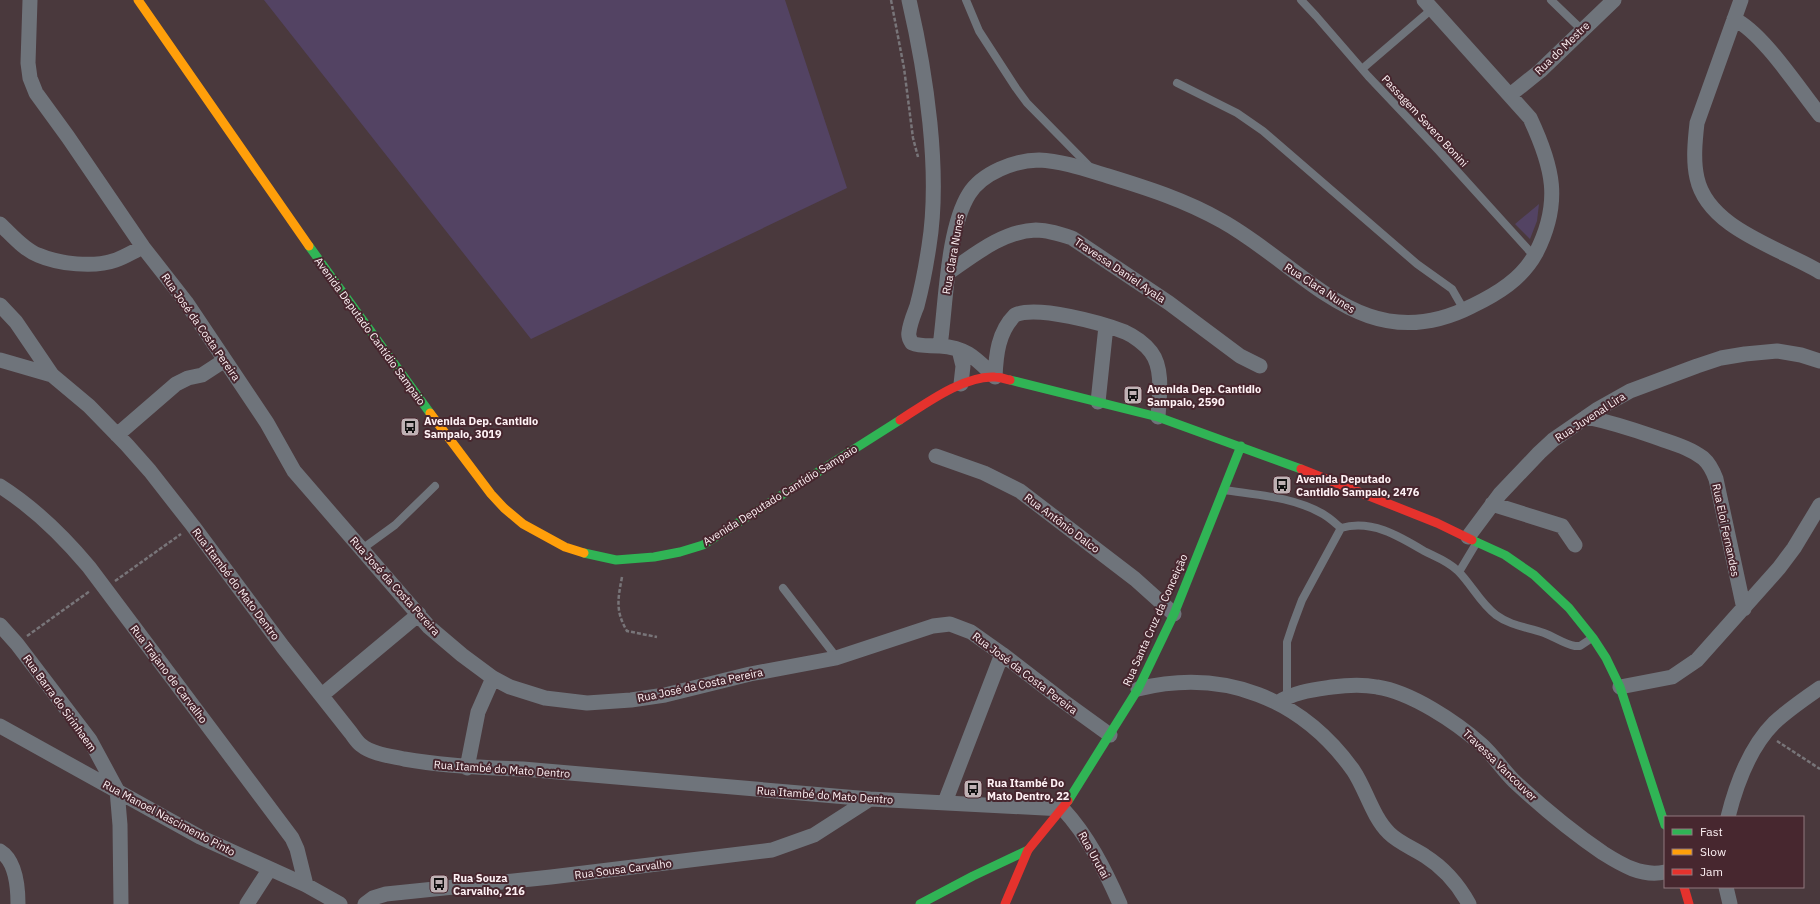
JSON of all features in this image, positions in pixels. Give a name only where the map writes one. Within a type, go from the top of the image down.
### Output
[{"type":"main road","name":"Avenida Deputado Cantídio Sampaio","points":[[138,0],[318,260],[491,494],[504,508],[523,524],[565,548],[602,558],[624,559],[654,557],[703,545],[941,393],[978,378],[995,377],[1098,402],[1158,417],[1241,446],[1473,539],[1505,555],[1534,575],[1569,608],[1593,638],[1620,687],[1664,822]]},
{"type":"main road","name":"Rua Santa Cruz da Conceição","points":[[1028,850],[1062,809],[1138,689],[1174,614],[1241,446]]},
{"type":"main road","points":[[920,904],[973,876],[1028,850]]},
{"type":"main road","points":[[1005,904],[1028,850]]},
{"type":"main road","points":[[1684,888],[1689,904]]},
{"type":"street","name":"Rua José da Costa Pereira","points":[[30,0],[28,63],[30,78],[36,93],[144,247],[186,302],[267,423],[294,471],[429,627],[462,655],[493,678],[516,690],[545,698],[587,703],[631,700],[665,695],[750,674],[837,658],[904,635],[941,624],[950,624],[971,632],[1062,701],[1110,735]]},
{"type":"street","points":[[909,0],[926,86],[933,177],[929,246],[917,305],[909,332],[912,343],[932,346]]},
{"type":"street","name":"Rua do Mestre","points":[[1510,95],[1540,71],[1581,29],[1614,0]]},
{"type":"street","points":[[1741,0],[1697,124],[1695,155],[1697,179],[1707,202],[1716,212],[1749,235],[1820,272]]},
{"type":"street","name":"Rua Clara Nunes","points":[[932,346],[961,209],[969,193],[976,184],[1007,166],[1036,160],[1059,163],[1094,172],[1162,193],[1223,221],[1323,292],[1352,310],[1368,317],[1388,321],[1420,322],[1436,320],[1464,310],[1505,288],[1523,271],[1534,256],[1545,234],[1552,198],[1551,175],[1540,139],[1530,118],[1428,3]]},
{"type":"street","points":[[1734,19],[1747,27],[1762,40],[1820,115]]},
{"type":"street","points":[[0,224],[20,243],[37,255],[65,262],[87,264],[115,261],[144,247]]},
{"type":"street","name":"Travessa Daniel Ayala","points":[[948,273],[1000,239],[1024,232],[1036,230],[1072,238],[1111,266],[1169,303],[1240,356],[1260,366]]},
{"type":"street","points":[[0,305],[16,322],[52,375]]},
{"type":"street","points":[[995,377],[997,350],[1003,333],[1011,320],[1021,313],[1032,311],[1054,314],[1106,326],[1126,332],[1140,341],[1152,352],[1157,365],[1160,385],[1158,417]]},
{"type":"street","points":[[1098,402],[1106,326]]},
{"type":"street","name":"Avenida Deputado Cantídio Sampaio","points":[[932,346],[969,353],[995,377]]},
{"type":"street","points":[[959,350],[963,366],[961,384]]},
{"type":"street","name":"Rua Juvenal Lira","points":[[1473,539],[1492,504],[1539,453],[1553,440],[1586,417],[1607,403],[1630,391],[1722,358],[1754,352],[1777,352],[1802,355],[1820,361]]},
{"type":"street","name":"Rua Itambé do Mato Dentro","points":[[0,360],[52,375],[70,389],[117,435],[150,471],[283,647],[360,745],[374,752],[428,764],[467,768],[523,769],[870,799],[1062,809]]},
{"type":"street","points":[[117,435],[176,384],[188,378],[202,375],[225,360]]},
{"type":"street","name":"Rua Eloi Fernandes","points":[[1586,417],[1611,422],[1694,452],[1713,470],[1744,609]]},
{"type":"street","name":"Rua Antônio Dalco","points":[[936,456],[984,473],[1020,491],[1135,579],[1174,614]]},
{"type":"street","name":"Rua Trajano de Carvalho","points":[[0,486],[21,500],[52,528],[79,555],[103,586],[292,838],[297,849],[306,885]]},
{"type":"street","points":[[1492,504],[1562,526],[1575,545]]},
{"type":"street","points":[[1620,687],[1672,677],[1697,660],[1744,609],[1790,553],[1820,505]]},
{"type":"street","points":[[322,695],[419,614]]},
{"type":"street","name":"Rua Barra do Sirinhaem","points":[[0,625],[17,644],[90,740],[117,790],[120,825],[121,904]]},
{"type":"street","points":[[945,802],[1002,654]]},
{"type":"street","points":[[467,768],[478,712],[493,678]]},
{"type":"street","points":[[1138,689],[1169,683],[1213,684],[1247,690],[1267,697],[1282,700],[1303,721],[1331,744],[1342,757],[1362,784],[1382,824],[1389,833],[1441,867],[1454,882],[1469,904]]},
{"type":"street","name":"Travessa Vancouver","points":[[1282,700],[1304,691],[1348,685],[1378,687],[1403,695],[1437,712],[1462,728],[1486,749],[1528,794],[1590,844],[1625,866],[1642,872],[1664,872]]},
{"type":"street","points":[[1728,816],[1740,781],[1750,758],[1764,735],[1774,723],[1793,707],[1820,688]]},
{"type":"street","name":"Rua Manoel Nascimento Pinto","points":[[0,726],[200,837],[269,870],[306,885],[340,904]]},
{"type":"street","name":"Rua Sousa Carvalho","points":[[365,904],[373,898],[386,894],[756,854],[814,836],[870,799]]},
{"type":"street","name":"Rua Urutai","points":[[1062,809],[1084,835],[1101,864],[1120,904]]},
{"type":"street","points":[[0,851],[7,857],[14,874],[18,904]]},
{"type":"street","points":[[247,904],[269,870]]},
{"type":"street","points":[[1726,888],[1730,904]]},
{"type":"lane","points":[[966,0],[983,37],[1019,93],[1094,172]]},
{"type":"lane","name":"Passagem Severo Bonini","points":[[1301,0],[1362,69],[1534,256]]},
{"type":"lane","points":[[1552,0],[1581,29]]},
{"type":"lane","points":[[1362,69],[1428,3]]},
{"type":"lane","points":[[1177,83],[1237,113],[1263,131],[1411,259],[1452,289],[1464,310]]},
{"type":"lane","points":[[362,549],[395,525],[435,486]]},
{"type":"lane","points":[[1224,490],[1305,505],[1324,514],[1341,528],[1370,526],[1387,531],[1442,559],[1459,572],[1478,597],[1493,613],[1515,626],[1543,633],[1575,646],[1580,646],[1593,638]]},
{"type":"lane","points":[[1282,700],[1287,642],[1293,624],[1302,600],[1341,528]]},
{"type":"lane","points":[[1459,572],[1473,539]]},
{"type":"lane","points":[[783,588],[837,658]]},
{"type":"path","points":[[890,0],[904,68],[916,152],[933,177]]},
{"type":"path","points":[[17,644],[193,526]]},
{"type":"path","points":[[624,559],[618,602],[618,614],[621,622],[627,631],[657,637]]},
{"type":"path","points":[[1764,735],[1770,736],[1820,769]]},
{"type":"shaded area","points":[[264,0],[785,0],[847,188],[531,339]]},
{"type":"shaded area","points":[[1539,204],[1537,221],[1530,239],[1515,224]]},
{"type":"traffic: fast","points":[[309,246],[430,413]]},
{"type":"traffic: fast","points":[[1010,380],[1158,417],[1301,469]]},
{"type":"traffic: fast","points":[[584,553],[616,560],[654,557],[680,552],[703,545],[900,420]]},
{"type":"traffic: fast","points":[[1068,801],[1138,689],[1174,614],[1241,446]]},
{"type":"traffic: fast","points":[[1472,540],[1505,555],[1534,575],[1569,608],[1593,638],[1606,658],[1620,687],[1664,822]]},
{"type":"traffic: fast","points":[[920,904],[973,876],[1028,850]]},
{"type":"traffic: slow","points":[[138,0],[309,246]]},
{"type":"traffic: slow","points":[[430,413],[491,494],[504,508],[523,524],[565,547],[584,553]]},
{"type":"traffic: jam","points":[[900,420],[945,392],[971,381],[995,377],[1010,380]]},
{"type":"traffic: jam","points":[[1301,469],[1437,523],[1472,540]]},
{"type":"traffic: jam","points":[[1005,904],[1028,850],[1068,801]]},
{"type":"traffic: jam","points":[[1684,888],[1689,904]]},
{"type":"place","name":"Avenida Dep. Cantidio Sampaio, 2590","points":[[1133,395]]},
{"type":"place","name":"Avenida Dep. Cantidio Sampaio, 3019","points":[[410,427]]},
{"type":"place","name":"Avenida Deputado Cantidio Sampaio, 2476","points":[[1282,485]]},
{"type":"place","name":"Rua Itambé Do Mato Dentro, 22","points":[[973,789]]},
{"type":"place","name":"Rua Souza Carvalho, 216","points":[[439,884]]}]
